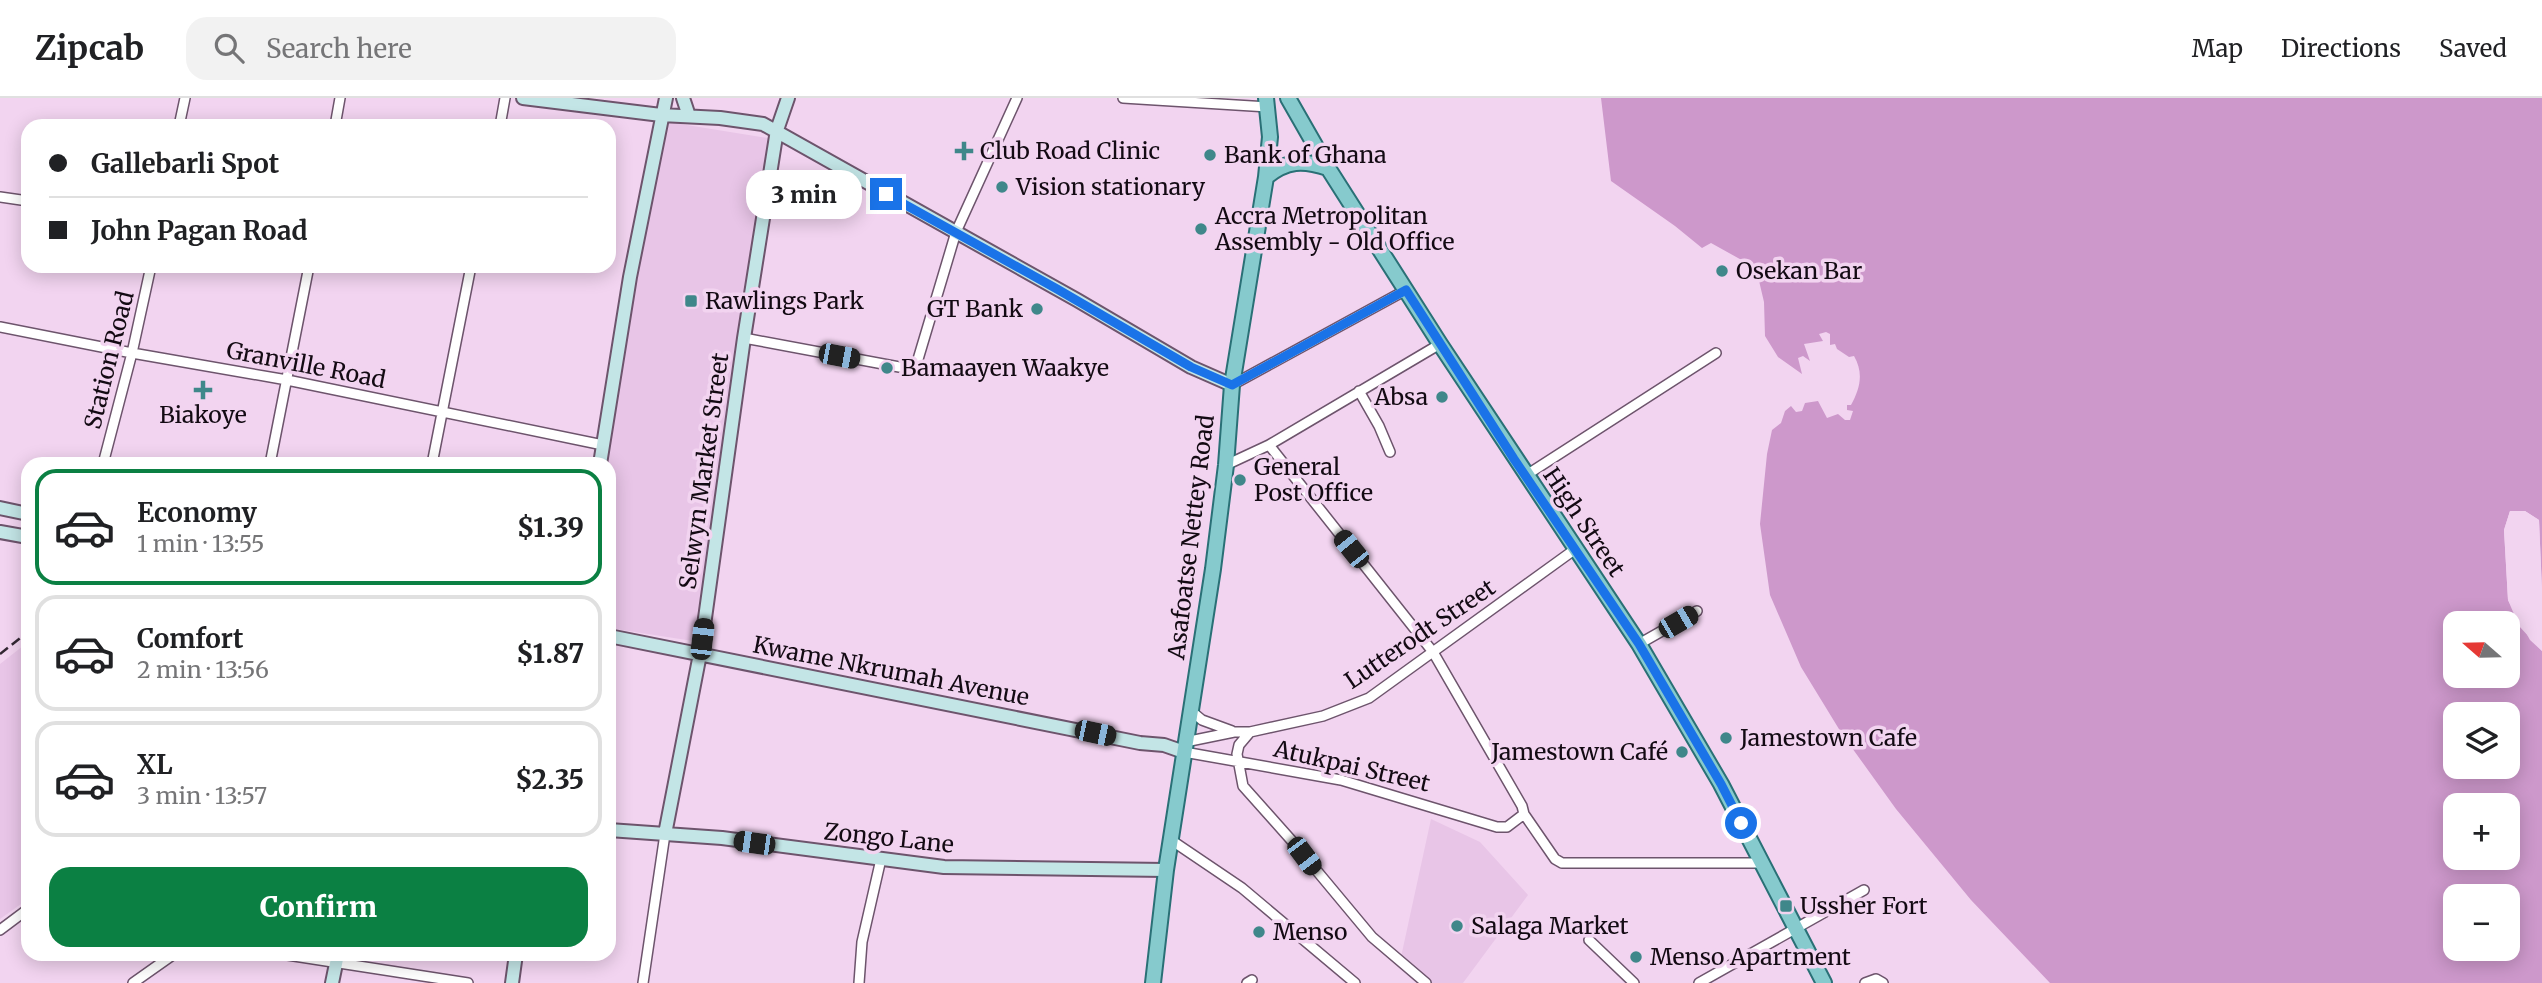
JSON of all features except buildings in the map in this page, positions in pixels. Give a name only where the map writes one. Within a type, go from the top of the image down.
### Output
[{"type":"main road","points":[[523,98],[661,115],[748,121],[777,130],[1198,371],[1232,385]]},
{"type":"main road","points":[[601,457],[630,277],[666,98]]},
{"type":"main road","points":[[683,98],[689,116]]},
{"type":"main road","name":"Selwyn Market Street","points":[[665,834],[700,654],[744,338],[777,130],[788,98]]},
{"type":"main road","name":"High Street","points":[[1288,98],[1328,168],[1440,344],[1574,550],[1639,644],[1721,784],[1824,983]]},
{"type":"main road","name":"Asafoatse Nettey Road","points":[[1153,983],[1166,870],[1213,569],[1226,465],[1232,385],[1266,177],[1270,137],[1267,102]]},
{"type":"main road","points":[[1266,177],[1288,163],[1299,161],[1328,168]]},
{"type":"main road","points":[[0,508],[21,512]]},
{"type":"main road","points":[[0,532],[21,536]]},
{"type":"main road","name":"Kwame Nkrumah Avenue","points":[[616,637],[1140,743],[1184,747]]},
{"type":"main road","name":"Zongo Lane","points":[[616,830],[944,867],[1166,870]]},
{"type":"main road","points":[[332,983],[336,961]]},
{"type":"main road","points":[[512,983],[515,961]]},
{"type":"street","points":[[180,119],[185,98]]},
{"type":"street","points":[[336,119],[340,98]]},
{"type":"street","points":[[500,119],[505,98]]},
{"type":"street","points":[[744,338],[910,369],[916,366],[956,232],[1017,98]]},
{"type":"street","points":[[1123,98],[1267,102]]},
{"type":"street","points":[[0,197],[21,200]]},
{"type":"street","name":"Station Road","points":[[105,457],[149,273]]},
{"type":"street","points":[[271,457],[308,273]]},
{"type":"street","points":[[434,457],[470,273]]},
{"type":"street","points":[[1232,385],[1406,290]]},
{"type":"street","name":"Granville Road","points":[[0,327],[287,380],[603,445]]},
{"type":"street","points":[[1226,465],[1269,445],[1440,344]]},
{"type":"street","points":[[1525,476],[1716,353]]},
{"type":"street","points":[[1359,391],[1379,425],[1390,452]]},
{"type":"street","points":[[1269,445],[1433,653],[1522,806],[1524,814],[1558,862],[1761,863]]},
{"type":"street","name":"Lutterodt Street","points":[[1234,732],[1250,732],[1323,716],[1369,698],[1574,550]]},
{"type":"street","points":[[1639,644],[1697,611]]},
{"type":"street","points":[[1190,710],[1202,720],[1234,732]]},
{"type":"street","points":[[1184,747],[1234,732]]},
{"type":"street","points":[[1250,732],[1239,745],[1237,761],[1243,786],[1372,937],[1426,983]]},
{"type":"street","name":"Atukpai Street","points":[[1184,747],[1237,761],[1341,780],[1497,827],[1507,827],[1524,814]]},
{"type":"street","name":"Selwyn Market Street","points":[[643,983],[665,834]]},
{"type":"street","points":[[1171,840],[1242,888],[1355,983]]},
{"type":"street","points":[[859,983],[862,942],[881,859]]},
{"type":"street","points":[[1699,983],[1864,890]]},
{"type":"street","points":[[0,930],[21,914]]},
{"type":"street","points":[[1589,940],[1634,983]]},
{"type":"street","points":[[133,983],[164,961]]},
{"type":"street","points":[[353,961],[468,983]]},
{"type":"street","points":[[1865,983],[1876,979],[1883,983]]},
{"type":"shaded area","points":[[1601,98],[2542,98],[2542,589],[2539,520],[2525,511],[2510,511],[2504,530],[2508,600],[2514,611],[2443,611],[2443,688],[2520,688],[2520,622],[2530,640],[2542,651],[2542,983],[2050,983],[1971,900],[1896,809],[1842,734],[1801,667],[1770,595],[1760,524],[1772,430],[1781,423],[1785,411],[1791,406],[1796,412],[1802,411],[1805,403],[1818,401],[1827,418],[1838,414],[1845,420],[1850,420],[1853,411],[1847,410],[1847,405],[1851,405],[1860,381],[1857,362],[1854,356],[1849,357],[1837,349],[1835,344],[1830,345],[1830,334],[1826,332],[1819,334],[1823,341],[1804,344],[1810,361],[1803,356],[1798,358],[1802,374],[1778,357],[1765,336],[1764,302],[1756,268],[1711,243],[1702,248],[1611,181]]},
{"type":"shaded area","name":"Rawlings Park","points":[[662,121],[774,139],[693,641],[616,629],[616,457],[608,457]]},
{"type":"shaded area","points":[[21,648],[21,904],[0,919],[0,664]]},
{"type":"shaded area","name":"Salaga Market","points":[[1431,819],[1480,842],[1528,895],[1463,983],[1430,983],[1401,957]]},
{"type":"pier","points":[[2510,511],[2525,511],[2539,520],[2542,593],[2537,584],[2535,522],[2524,514],[2513,515],[2507,531],[2511,600],[2516,611],[2513,611],[2508,600],[2504,530]]},
{"type":"pier","points":[[2520,620],[2542,646],[2542,651],[2520,627]]},
{"type":"railway","points":[[0,654],[21,638]]},
{"type":"place","name":"Club Road Clinic","points":[[964,151]]},
{"type":"place","name":"Bank of Ghana","points":[[1210,155]]},
{"type":"place","name":"Vision stationary","points":[[1002,187]]},
{"type":"place","name":"Accra Metropolitan Assembly - Old Office","points":[[1201,229]]},
{"type":"place","name":"Osekan Bar","points":[[1722,271]]},
{"type":"place","name":"Rawlings Park","points":[[691,301]]},
{"type":"place","name":"GT Bank","points":[[1037,309]]},
{"type":"place","name":"Bamaayen Waakye","points":[[887,368]]},
{"type":"place","name":"Biakoye","points":[[203,390]]},
{"type":"place","name":"Absa","points":[[1442,397]]},
{"type":"place","name":"General Post Office","points":[[1240,480]]},
{"type":"place","name":"Jamestown Cafe","points":[[1726,738]]},
{"type":"place","name":"Jamestown Café","points":[[1682,752]]},
{"type":"place","name":"Ussher Fort","points":[[1786,906]]},
{"type":"place","name":"Salaga Market","points":[[1457,926]]},
{"type":"place","name":"Menso","points":[[1259,932]]},
{"type":"place","name":"Menso Apartment","points":[[1636,957]]},
{"type":"route","points":[[886,194],[1191,367],[1232,385],[1406,290],[1514,459],[1639,644],[1741,823]]}]
